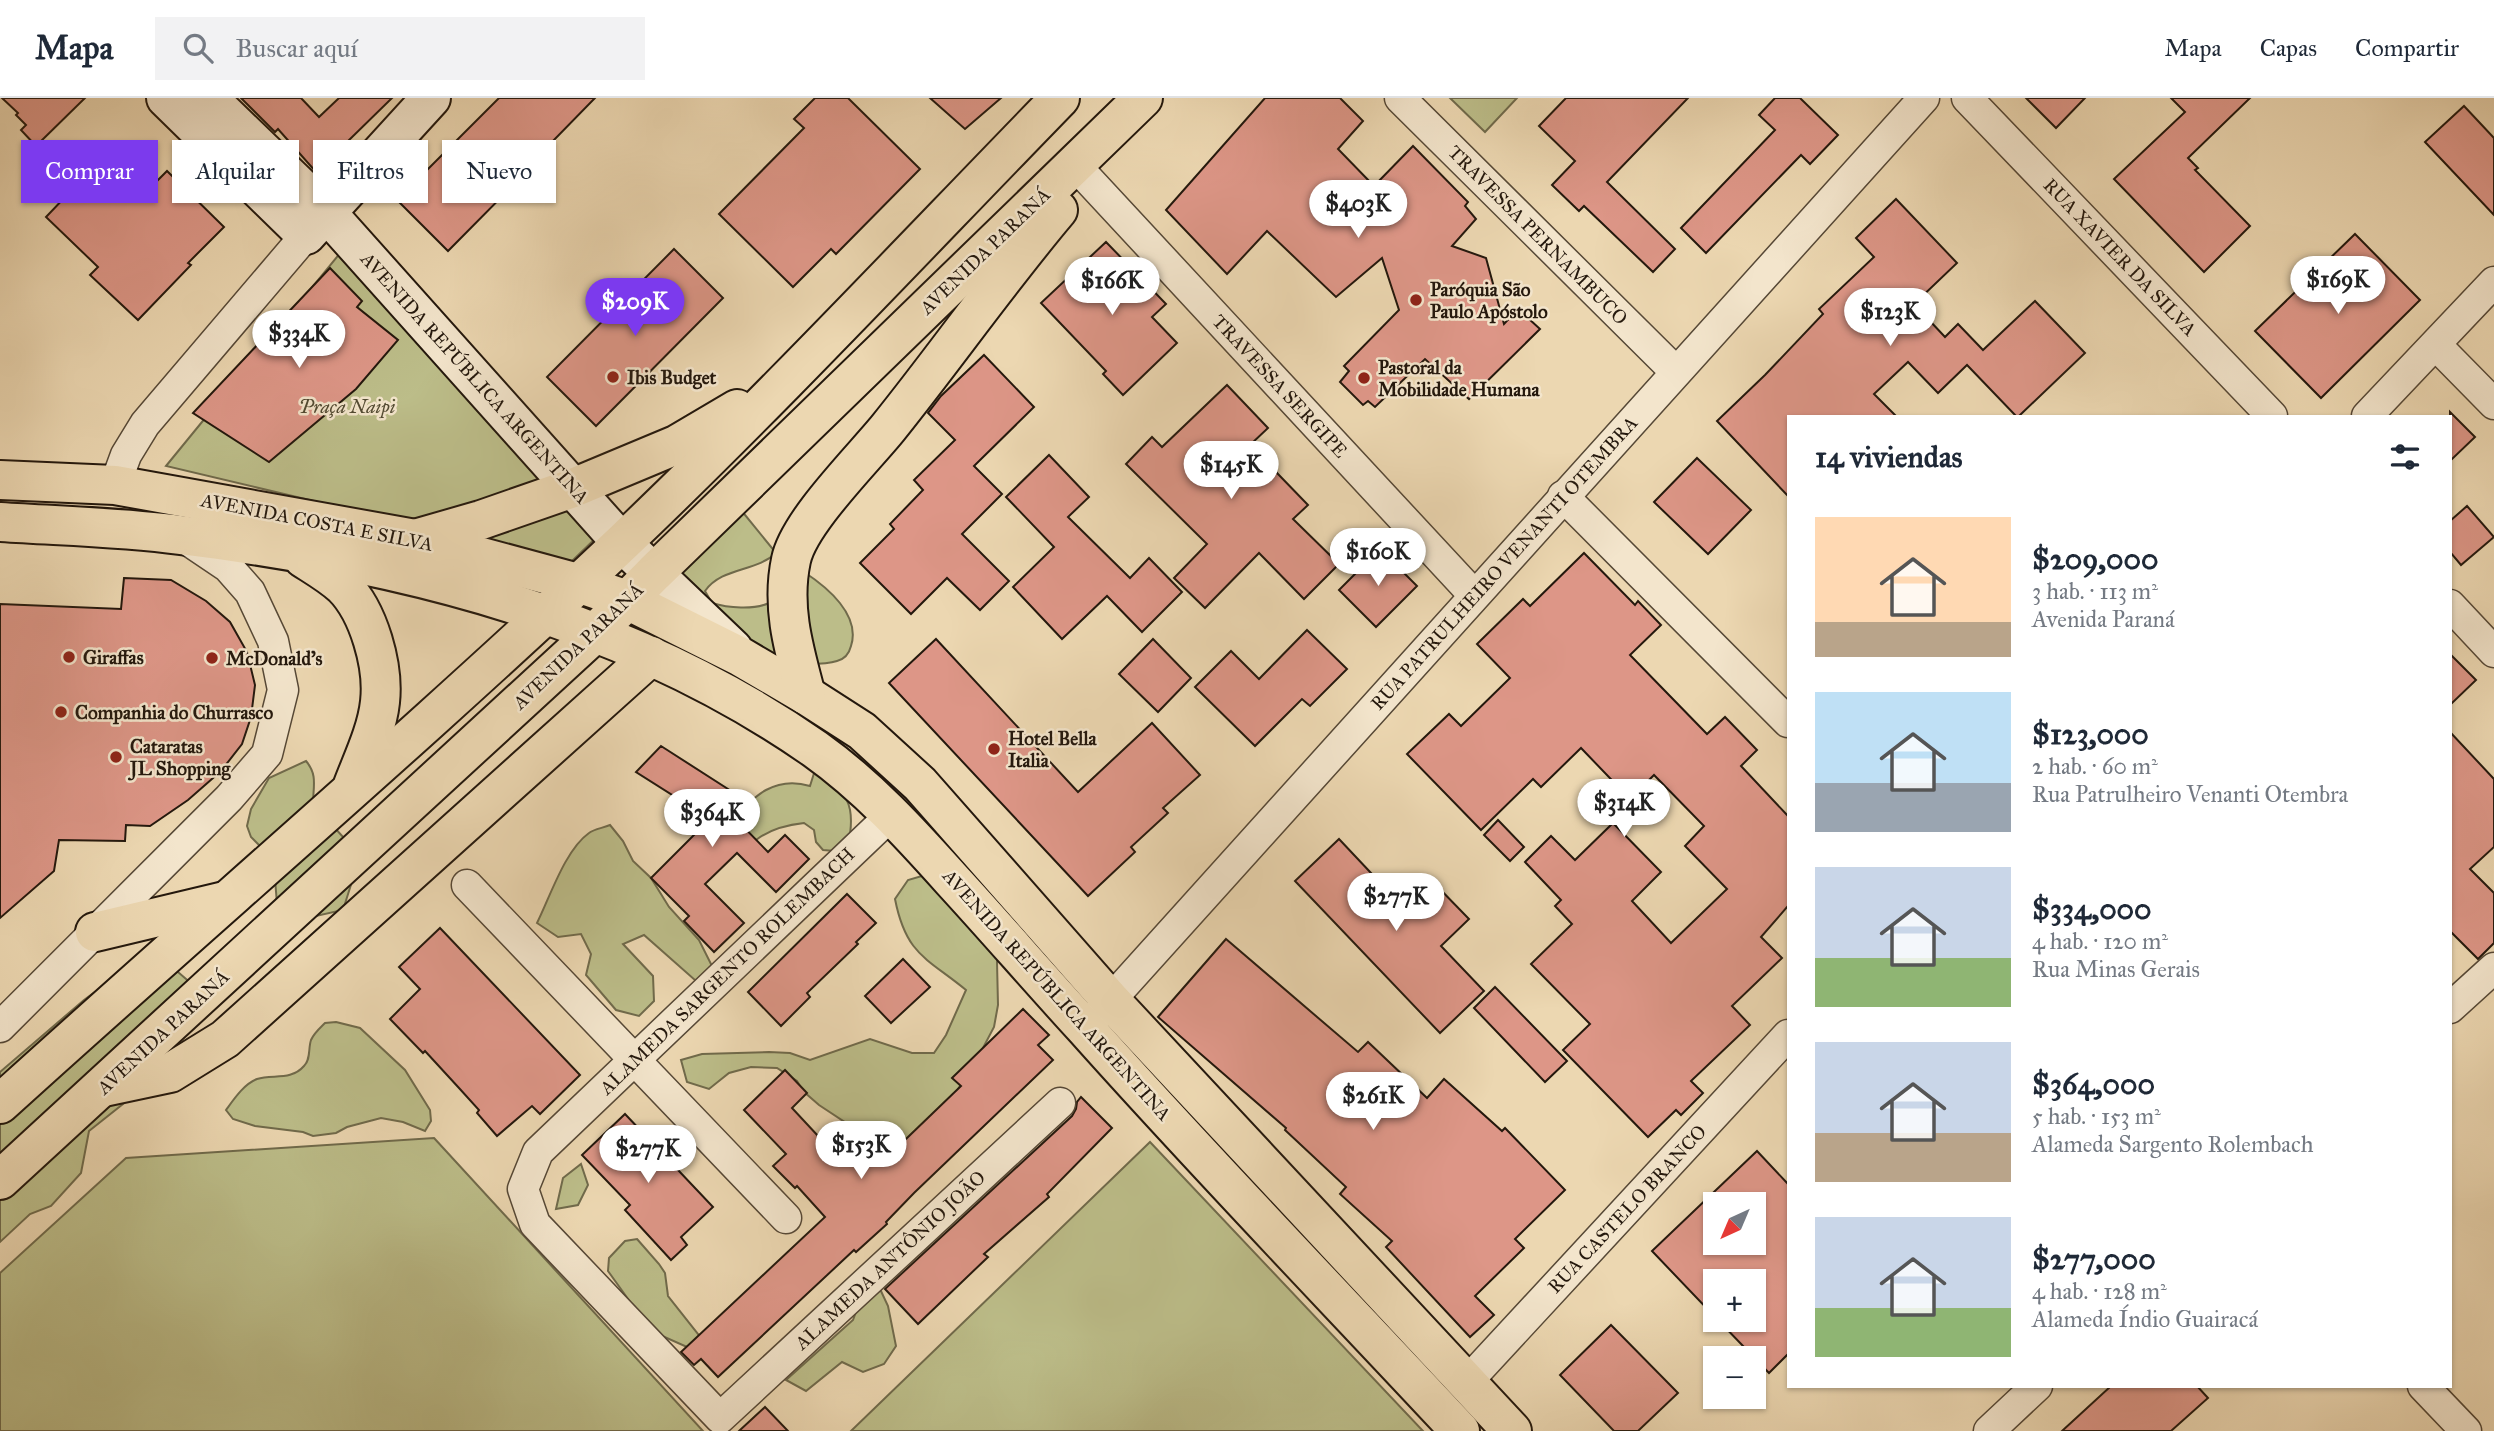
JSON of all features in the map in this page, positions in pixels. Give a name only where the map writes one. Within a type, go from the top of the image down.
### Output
[{"type":"main road","name":"AVENIDA REPÚBLICA ARGENTINA","points":[[166,98],[316,224]]},
{"type":"main road","name":"AVENIDA REPÚBLICA ARGENTINA","points":[[208,98],[316,224],[573,488],[622,542],[741,657]]},
{"type":"main road","points":[[316,224],[431,98]]},
{"type":"main road","points":[[0,1104],[351,791],[622,542],[787,380],[1060,98]]},
{"type":"main road","points":[[806,695],[790,636],[787,597],[791,557],[805,527],[888,428],[1032,241],[1086,177],[1134,107]]},
{"type":"main road","name":"AVENIDA PARANÁ","points":[[0,1180],[595,633],[1134,107]]},
{"type":"main road","points":[[415,539],[481,520],[573,488],[676,444],[787,380]]},
{"type":"main road","name":"AVENIDA COSTA E SILVA","points":[[0,480],[115,485],[415,539],[578,583],[627,600]]},
{"type":"main road","name":"AVENIDA COSTA E SILVA","points":[[0,522],[178,534],[358,564],[451,586],[545,614],[595,633]]},
{"type":"main road","points":[[295,553],[345,588],[361,612],[377,652],[380,703],[351,791]]},
{"type":"main road","name":"AVENIDA REPÚBLICA ARGENTINA","points":[[627,600],[741,657],[806,695],[862,731],[920,785],[1098,1015],[1460,1431]]},
{"type":"main road","name":"AVENIDA REPÚBLICA ARGENTINA","points":[[595,633],[680,669],[751,709],[818,751],[892,814],[1098,1015],[1512,1431]]},
{"type":"main road","points":[[102,1087],[170,1073],[225,1039],[652,656]]},
{"type":"main road","points":[[95,932],[230,900]]},
{"type":"street","name":"TRAVESSA PERNAMBUCO","points":[[1400,98],[1675,371]]},
{"type":"street","name":"RUA PATRULHEIRO VENANTI OTEMBRA","points":[[1098,1015],[1675,371],[1924,98]]},
{"type":"street","name":"RUA XAVIER DA SILVA","points":[[1968,98],[2271,415]]},
{"type":"street","name":"TRAVESSA SERGIPE","points":[[1086,177],[1474,595]]},
{"type":"street","points":[[115,485],[126,455],[145,424],[316,224]]},
{"type":"street","points":[[2368,415],[2494,282]]},
{"type":"street","points":[[2436,345],[2494,404]]},
{"type":"street","points":[[1563,496],[1787,721]]},
{"type":"street","points":[[0,1027],[229,798],[267,754],[283,690],[274,641],[250,592],[228,567],[178,534]]},
{"type":"street","points":[[2452,607],[2494,652]]},
{"type":"street","name":"ALAMEDA SARGENTO ROLEMBACH","points":[[720,1418],[535,1224],[523,1189],[538,1152],[892,814]]},
{"type":"street","points":[[467,885],[786,1218]]},
{"type":"street","points":[[2452,1006],[2494,968]]},
{"type":"street","name":"RUA CASTELO BRANCO","points":[[1466,1383],[1787,1036]]},
{"type":"street","name":"ALAMEDA ANTÔNIO JOÃO","points":[[720,1418],[1060,1102]]},
{"type":"street","points":[[1989,1431],[2035,1388]]},
{"type":"street","points":[[2425,1388],[2466,1431]]},
{"type":"green space","points":[[1450,98],[1517,98],[1485,132]]},
{"type":"green space","name":"Praça Naipi","points":[[341,252],[600,534],[571,562],[166,466]]},
{"type":"green space","points":[[741,510],[776,553],[759,564],[730,573],[712,583],[705,591],[712,603],[756,607],[769,603],[804,572],[832,594],[847,613],[853,635],[848,654],[840,660],[823,664],[771,664],[684,583],[682,570]]},
{"type":"green space","points":[[306,761],[313,776],[313,804],[344,838],[355,872],[343,910],[307,918],[277,904],[274,866],[269,855],[251,837],[247,826],[251,809],[269,778]]},
{"type":"green space","points":[[815,770],[835,785],[847,800],[851,819],[848,845],[835,851],[823,850],[816,842],[814,830],[804,823],[778,828],[756,840],[737,824],[742,813],[757,796],[776,786],[810,786]]},
{"type":"green space","points":[[919,806],[1012,900],[1015,921],[1004,940],[997,962],[998,1005],[994,1027],[973,1067],[947,1105],[898,1149],[857,1130],[819,1105],[803,1091],[797,1081],[777,1068],[751,1067],[729,1073],[709,1089],[687,1082],[681,1060],[702,1054],[790,1053],[810,1060],[870,1039],[912,1053],[934,1053],[946,1035],[966,990],[929,962],[912,944],[905,932],[895,899],[908,880],[932,873],[915,816]]},
{"type":"green space","points":[[610,825],[623,841],[633,861],[651,878],[669,907],[699,940],[712,966],[696,981],[644,935],[623,944],[653,976],[654,1001],[639,1016],[616,1010],[586,975],[591,954],[581,934],[558,937],[537,923],[559,875],[580,841],[593,830]]},
{"type":"green space","points":[[163,959],[193,985],[155,1072],[123,1104],[89,1131],[81,1173],[51,1206],[30,1214],[0,1242],[0,1072],[84,1000],[118,975]]},
{"type":"green space","points":[[336,1022],[360,1028],[405,1070],[430,1110],[431,1121],[425,1131],[403,1122],[381,1118],[347,1127],[336,1133],[313,1136],[303,1132],[255,1126],[233,1119],[226,1110],[244,1088],[257,1079],[299,1071],[308,1060],[311,1040],[315,1033],[325,1023]]},
{"type":"green space","points":[[434,1138],[703,1431],[0,1431],[0,1273],[126,1158]]},
{"type":"green space","points":[[1150,1142],[1423,1431],[851,1431]]},
{"type":"green space","points":[[581,1164],[588,1185],[578,1205],[556,1209],[563,1178]]},
{"type":"green space","points":[[637,1239],[665,1273],[668,1296],[705,1343],[696,1351],[651,1331],[608,1271],[609,1258],[625,1241]]},
{"type":"green space","points":[[880,1289],[888,1306],[896,1346],[884,1364],[863,1372],[842,1362],[806,1391],[786,1380],[853,1320],[860,1301]]},
{"type":"building","points":[[2,98],[85,98],[42,140],[30,140],[21,130],[26,125],[16,115],[18,113]]},
{"type":"building","points":[[241,98],[301,98],[319,117],[339,98],[392,98],[349,140],[313,140],[313,169],[299,153],[299,140],[288,140],[278,129],[275,132]]},
{"type":"building","points":[[499,98],[595,98],[554,140],[457,140]]},
{"type":"building","points":[[815,98],[848,98],[920,169],[836,254],[831,249],[793,287],[719,214],[804,128],[794,119]]},
{"type":"building","points":[[930,98],[1001,98],[965,129]]},
{"type":"building","points":[[1265,98],[1340,98],[1363,121],[1338,149],[1374,186],[1413,146],[1468,202],[1465,206],[1476,219],[1452,246],[1486,258],[1504,324],[1518,309],[1540,329],[1469,399],[1425,359],[1375,407],[1368,401],[1363,405],[1340,382],[1349,371],[1344,366],[1399,310],[1382,258],[1336,297],[1267,231],[1227,274],[1166,210]]},
{"type":"building","points":[[1566,98],[1688,98],[1607,182],[1675,249],[1653,272],[1584,206],[1579,211],[1552,185],[1575,161],[1539,126]]},
{"type":"building","points":[[1775,98],[1800,98],[1838,135],[1810,164],[1801,155],[1706,253],[1681,228],[1775,130],[1759,115]]},
{"type":"building","points":[[2026,98],[2085,98],[2056,128]]},
{"type":"building","points":[[2171,98],[2250,98],[2188,158],[2198,168],[2195,170],[2250,226],[2204,272],[2114,179],[2185,112]]},
{"type":"building","points":[[2464,106],[2494,138],[2494,215],[2425,142]]},
{"type":"building","points":[[442,155],[442,203],[496,203],[448,251],[400,203],[428,203],[428,169]]},
{"type":"building","points":[[167,171],[172,176],[172,203],[200,203],[224,227],[138,320],[90,275],[98,267],[46,217],[59,203],[158,203],[158,180]]},
{"type":"building","points":[[1896,199],[1957,263],[1914,304],[1945,337],[1958,324],[1983,350],[2035,301],[2085,353],[2020,415],[2015,415],[1967,365],[1938,393],[1908,362],[1874,394],[1895,415],[1787,415],[1787,495],[1717,421],[1823,314],[1819,309],[1874,257],[1856,238]]},
{"type":"building","points":[[2355,234],[2420,300],[2321,398],[2255,331]]},
{"type":"building","points":[[1106,242],[1166,304],[1152,317],[1177,343],[1123,395],[1103,374],[1106,371],[1041,303]]},
{"type":"building","points":[[674,249],[723,298],[596,426],[547,377]]},
{"type":"building","points":[[330,268],[362,301],[357,307],[398,340],[356,389],[269,462],[193,413]]},
{"type":"building","points":[[984,355],[1034,407],[974,466],[1002,494],[962,534],[1009,581],[980,610],[947,578],[911,614],[860,563],[894,529],[890,524],[923,490],[914,480],[955,440],[928,413],[941,396]]},
{"type":"building","points":[[1227,385],[1268,428],[1250,445],[1308,505],[1293,519],[1339,564],[1304,599],[1259,553],[1205,608],[1174,578],[1207,544],[1126,464],[1152,437],[1162,447]]},
{"type":"building","points":[[2450,412],[2475,437],[2452,459],[2452,415]]},
{"type":"building","points":[[1049,455],[1089,497],[1068,517],[1130,578],[1149,558],[1182,592],[1142,632],[1107,596],[1062,639],[1013,587],[1054,547],[1006,497]]},
{"type":"building","points":[[1697,458],[1751,510],[1708,554],[1654,502]]},
{"type":"building","points":[[2467,506],[2494,537],[2461,565],[2452,554],[2452,519]]},
{"type":"building","points":[[1380,549],[1417,586],[1376,627],[1339,590]]},
{"type":"building","points":[[1584,553],[1635,605],[1638,601],[1661,625],[1630,655],[1707,734],[1725,717],[1757,750],[1741,766],[1787,815],[1787,907],[1761,937],[1782,958],[1732,1006],[1750,1025],[1691,1081],[1703,1093],[1681,1115],[1676,1110],[1648,1137],[1563,1050],[1590,1024],[1531,964],[1572,924],[1555,906],[1561,900],[1525,862],[1551,836],[1575,860],[1613,823],[1661,872],[1632,901],[1671,943],[1727,889],[1685,846],[1704,826],[1654,775],[1630,799],[1581,748],[1541,787],[1533,779],[1481,830],[1407,754],[1449,714],[1461,726],[1510,678],[1477,644],[1523,599],[1530,606]]},
{"type":"building","name":"Cataratas JL Shopping","points":[[124,578],[171,580],[206,601],[230,622],[247,652],[255,685],[251,717],[242,744],[221,771],[188,800],[150,826],[126,825],[125,841],[59,840],[54,871],[0,918],[0,604],[121,609]]},
{"type":"building","points":[[1307,630],[1347,669],[1310,706],[1302,699],[1255,746],[1195,687],[1231,651],[1259,679]]},
{"type":"building","name":"Hotel Bella Italia","points":[[936,639],[1078,792],[1152,723],[1200,775],[1163,808],[1168,813],[1131,847],[1135,852],[1088,896],[889,683]]},
{"type":"building","points":[[1153,639],[1191,678],[1158,712],[1119,674]]},
{"type":"building","points":[[2452,656],[2476,680],[2452,703]]},
{"type":"building","points":[[2452,734],[2494,779],[2494,847],[2470,869],[2494,893],[2494,943],[2478,959],[2452,933]]},
{"type":"building","points":[[661,746],[742,798],[732,815],[768,852],[785,835],[809,859],[776,892],[737,853],[705,884],[744,923],[714,952],[684,921],[689,916],[651,878],[710,819],[636,772]]},
{"type":"building","points":[[1498,820],[1524,847],[1510,861],[1484,835]]},
{"type":"building","points":[[1339,839],[1403,907],[1431,880],[1469,919],[1441,946],[1484,991],[1440,1033],[1295,881]]},
{"type":"building","points":[[847,894],[876,923],[807,993],[810,997],[781,1026],[748,992]]},
{"type":"building","points":[[440,928],[580,1075],[540,1114],[532,1106],[497,1136],[459,1088],[425,1051],[423,1053],[390,1019],[420,989],[399,967]]},
{"type":"building","points":[[1226,939],[1358,1052],[1368,1042],[1427,1098],[1444,1079],[1502,1131],[1505,1128],[1565,1190],[1515,1239],[1524,1248],[1475,1296],[1494,1315],[1470,1337],[1386,1247],[1392,1241],[1340,1194],[1346,1187],[1285,1130],[1286,1128],[1158,1017]]},
{"type":"building","points":[[903,959],[930,987],[891,1023],[865,996]]},
{"type":"building","points":[[1495,987],[1567,1061],[1545,1082],[1474,1008]]},
{"type":"building","points":[[1023,1009],[1049,1035],[1038,1045],[1053,1060],[914,1193],[887,1224],[856,1252],[854,1250],[718,1377],[701,1359],[694,1365],[681,1352],[825,1217],[797,1186],[795,1188],[773,1166],[786,1154],[744,1110],[785,1070],[807,1093],[792,1108],[819,1137],[827,1129],[864,1168],[876,1156],[882,1162],[961,1086],[952,1078]]},
{"type":"building","points":[[1081,1097],[1112,1128],[1047,1194],[1049,1197],[984,1254],[988,1257],[918,1324],[885,1289],[1072,1116]]},
{"type":"building","points":[[625,1114],[713,1207],[681,1237],[687,1245],[671,1260],[625,1210],[630,1205],[582,1155]]},
{"type":"building","points":[[1757,1151],[1787,1183],[1787,1355],[1769,1373],[1766,1370],[1766,1346],[1743,1346],[1730,1332],[1766,1332],[1766,1269],[1703,1269],[1703,1304],[1652,1251],[1703,1202],[1703,1255],[1766,1255],[1766,1192],[1714,1192]]},
{"type":"building","points":[[1611,1325],[1678,1393],[1638,1431],[1614,1431],[1560,1375]]},
{"type":"building","points":[[2109,1388],[2199,1388],[2208,1398],[2171,1431],[2062,1431]]},
{"type":"building","points":[[765,1407],[788,1431],[739,1431]]},
{"type":"place","name":"Paróquia São Paulo Apóstolo","points":[[1416,300]]},
{"type":"place","name":"Ibis Budget","points":[[613,377]]},
{"type":"place","name":"Pastoral da Mobilidade Humana","points":[[1364,378]]},
{"type":"place","name":"Giraffas","points":[[69,657]]},
{"type":"place","name":"McDonald's","points":[[212,658]]},
{"type":"place","name":"Companhia do Churrasco","points":[[61,712]]},
{"type":"place","name":"Hotel Bella Italia","points":[[994,749]]},
{"type":"place","name":"Cataratas JL Shopping","points":[[116,757]]}]
